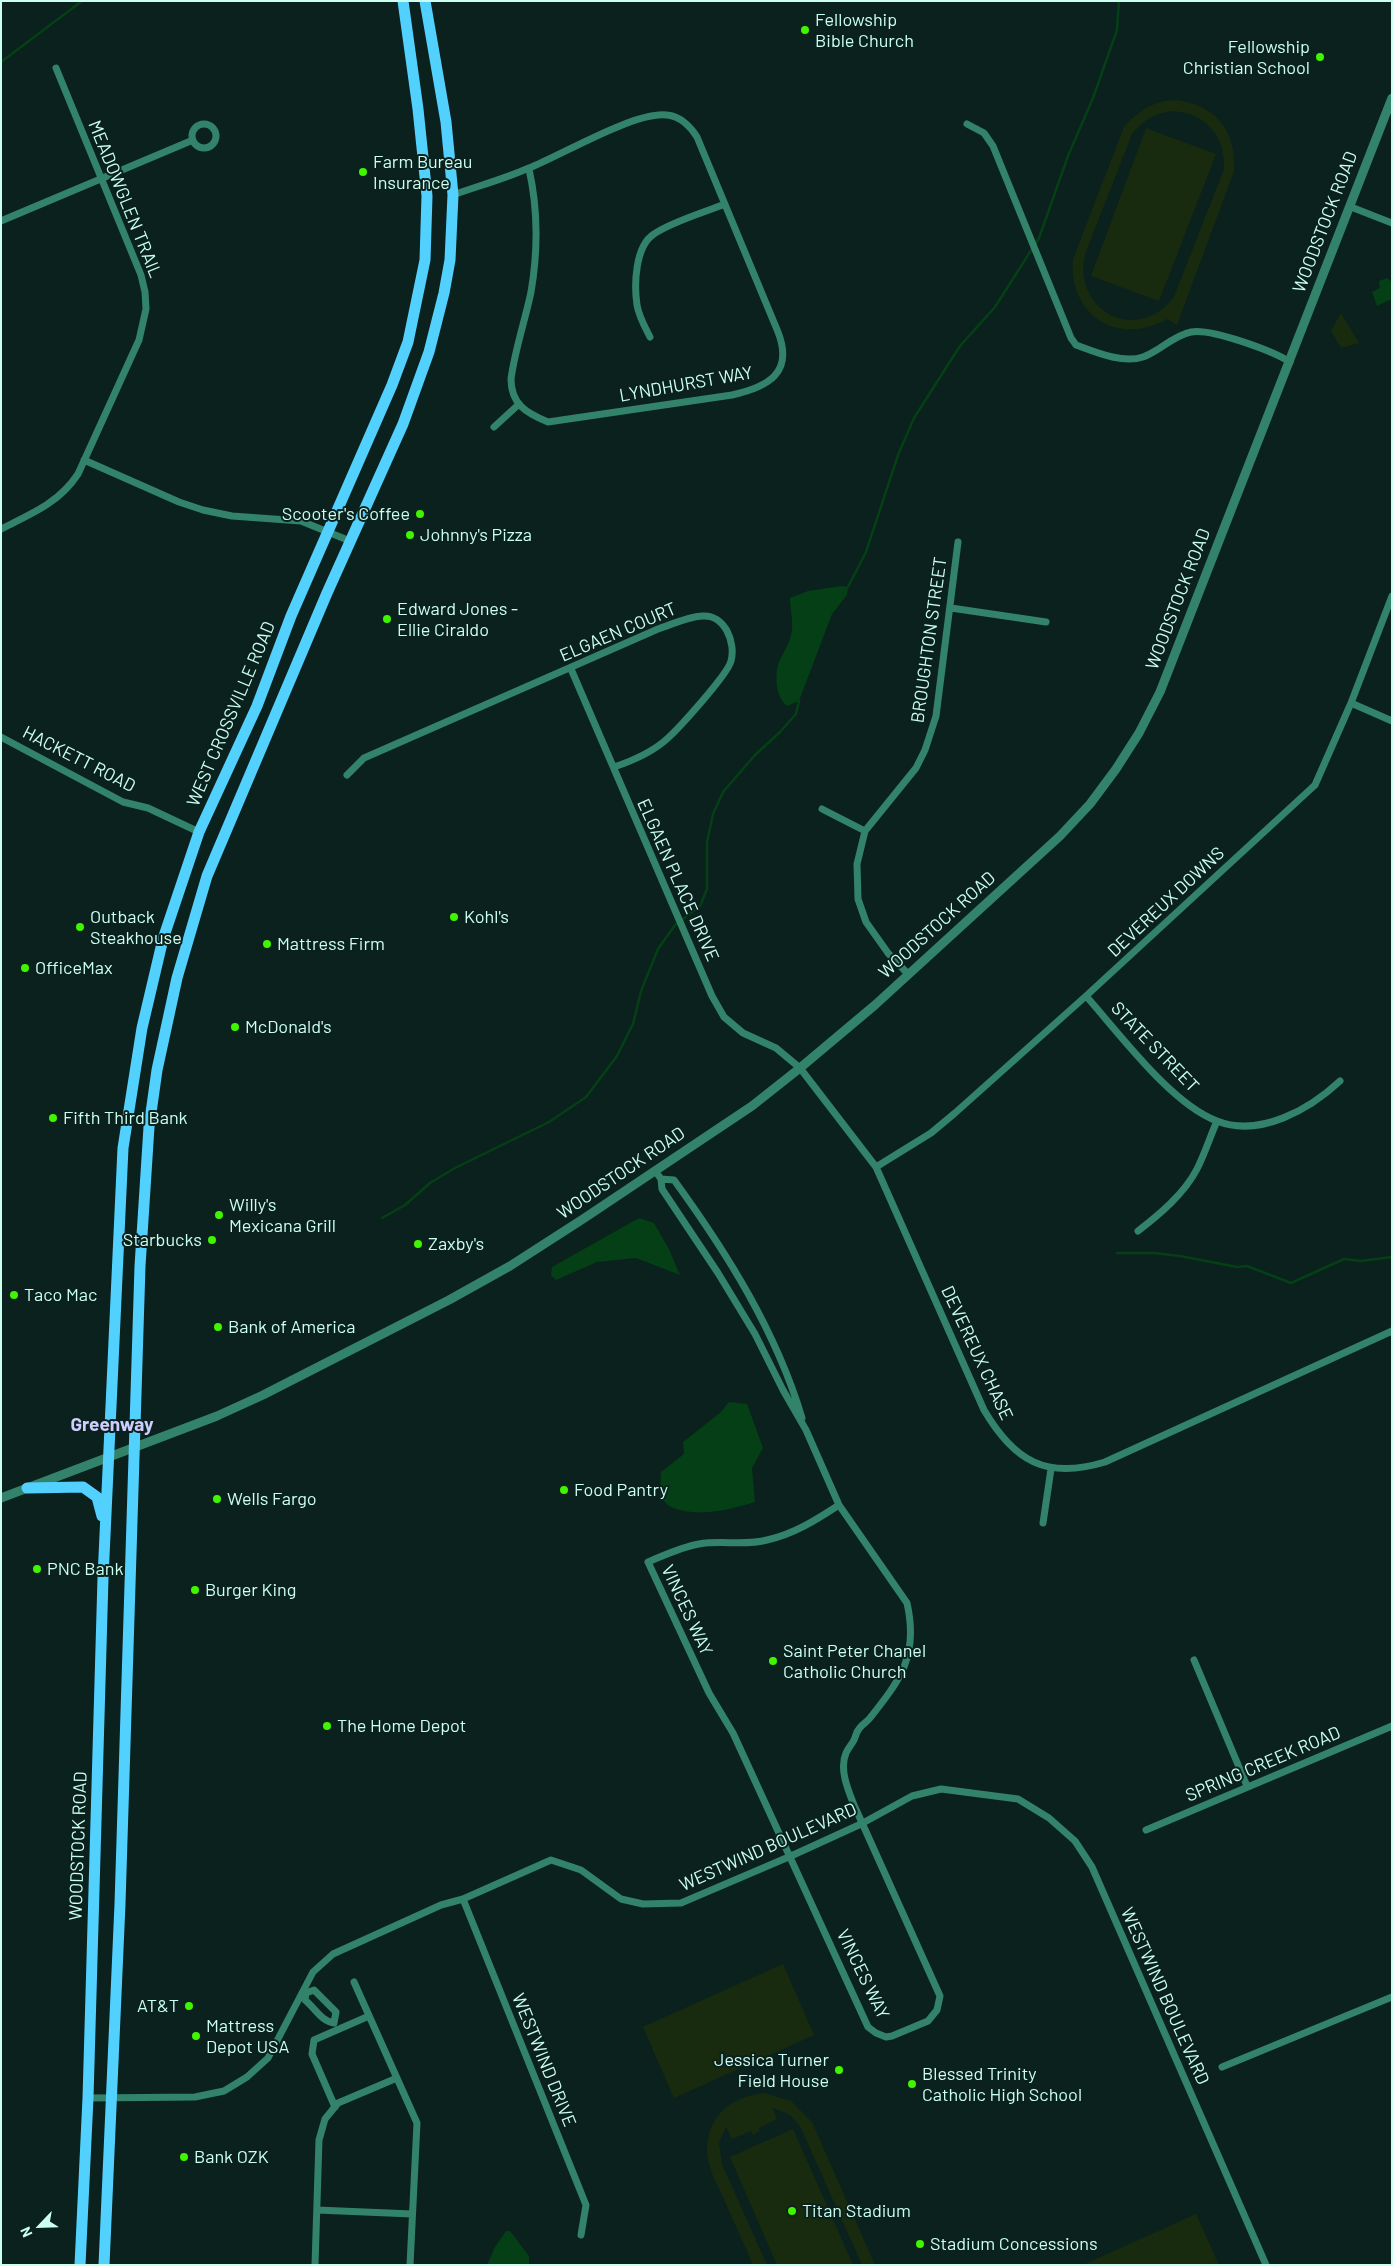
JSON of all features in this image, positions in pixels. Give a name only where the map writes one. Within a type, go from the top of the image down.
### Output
[{"type":"main road","name":"WEST CROSSVILLE ROAD","points":[[109,1457],[123,1148],[142,1028],[163,939],[199,832],[257,706],[292,616],[392,385],[408,342],[425,260],[427,196],[418,109],[403,1]]},
{"type":"main road","points":[[104,2265],[136,1446],[140,1266],[149,1128],[157,1070],[177,978],[207,876],[350,541],[403,424],[429,352],[444,293],[450,260],[453,195],[446,122],[425,1]]},
{"type":"main road","name":"WOODSTOCK ROAD","points":[[80,2265],[88,2098],[105,1528],[109,1457]]},
{"type":"main road","points":[[27,1488],[83,1487],[97,1497],[105,1528]]},
{"type":"street","name":"MEADOWGLEN TRAIL","points":[[1,528],[44,507],[62,494],[78,474],[139,340],[146,309],[141,275],[56,68]]},
{"type":"street","name":"WOODSTOCK ROAD","points":[[109,1457],[218,1416],[449,1300],[516,1262],[658,1175],[800,1068],[908,974],[1060,836],[1095,797],[1116,769],[1139,732],[1160,692],[1392,98]]},
{"type":"street","name":"LYNDHURST WAY","points":[[453,195],[529,169],[634,121],[658,114],[673,116],[692,129],[697,137],[782,342],[783,358],[780,368],[768,383],[752,390],[732,395],[548,422],[532,416],[518,405]]},
{"type":"street","points":[[967,124],[984,133],[993,146],[1071,338],[1076,345],[1134,359],[1145,357],[1183,335],[1198,332],[1272,352],[1290,362]]},
{"type":"street","points":[[1,221],[193,140]]},
{"type":"street","points":[[494,427],[518,405],[512,392],[512,379],[531,289],[537,226],[535,197],[529,169]]},
{"type":"street","points":[[650,337],[640,314],[636,292],[640,256],[646,241],[660,230],[725,204]]},
{"type":"street","points":[[1350,207],[1392,223]]},
{"type":"street","points":[[84,460],[179,502],[203,510],[232,516],[301,521],[350,541]]},
{"type":"street","name":"BROUGHTON STREET","points":[[908,974],[888,953],[866,922],[858,899],[857,864],[864,831],[916,768],[926,750],[936,716],[958,542]]},
{"type":"street","name":"DEVEREUX DOWNS","points":[[876,1167],[931,1133],[1086,996],[1316,785],[1351,703],[1392,596]]},
{"type":"street","points":[[951,608],[1046,622]]},
{"type":"street","name":"ELGAEN COURT","points":[[347,775],[364,758],[688,618],[705,616],[719,622],[729,632],[732,644],[731,662],[718,681],[667,739],[648,751],[614,766]]},
{"type":"street","name":"ELGAEN PLACE DRIVE","points":[[571,669],[712,996],[724,1016],[743,1033],[776,1048],[800,1068]]},
{"type":"street","points":[[1351,703],[1392,721]]},
{"type":"street","name":"HACKETT ROAD","points":[[1,736],[123,802],[148,808],[199,832]]},
{"type":"street","points":[[822,810],[864,831]]},
{"type":"street","name":"STATE STREET","points":[[1086,996],[1169,1088],[1186,1104],[1217,1121],[1253,1125],[1276,1120],[1305,1108],[1325,1095],[1340,1081]]},
{"type":"street","name":"DEVEREUX CHASE","points":[[800,1068],[876,1167],[984,1410],[998,1434],[1031,1461],[1051,1469],[1093,1466],[1105,1462],[1392,1330]]},
{"type":"street","points":[[1138,1231],[1159,1214],[1184,1188],[1197,1170],[1217,1121]]},
{"type":"street","name":"VINCES WAY","points":[[658,1175],[662,1189],[718,1273],[755,1334],[783,1390],[806,1430]]},
{"type":"street","name":"VINCES WAY","points":[[658,1175],[674,1180],[721,1249],[755,1305],[787,1371],[806,1430],[839,1505],[907,1603],[910,1616],[909,1653],[902,1674],[895,1687],[877,1707],[870,1719],[858,1729],[854,1741],[846,1753],[844,1768],[847,1787],[940,1996],[937,2010],[928,2021],[886,2037],[876,2034],[868,2027],[733,1733],[709,1693],[648,1562],[684,1547],[700,1544],[765,1541],[784,1536],[809,1524],[839,1505]]},
{"type":"street","points":[[1,1498],[109,1457]]},
{"type":"street","points":[[1043,1523],[1051,1469]]},
{"type":"street","points":[[1194,1660],[1246,1786]]},
{"type":"street","name":"SPRING CREEK ROAD","points":[[1146,1830],[1246,1786],[1392,1726]]},
{"type":"street","name":"WESTWIND BOULEVARD","points":[[88,2098],[194,2097],[224,2091],[247,2077],[268,2058],[313,1972],[333,1954],[441,1905],[463,1898],[551,1860],[581,1870],[621,1899],[643,1904],[681,1903],[791,1856],[863,1822],[912,1796],[941,1789],[1018,1799],[1049,1818],[1075,1841],[1092,1867],[1266,2265]]},
{"type":"street","name":"WESTWIND DRIVE","points":[[463,1898],[586,2205],[581,2235]]},
{"type":"street","points":[[354,1982],[417,2123],[410,2265]]},
{"type":"street","points":[[314,1990],[325,1999],[336,2012],[336,2026],[325,2021],[305,2000],[304,1991],[314,1990]]},
{"type":"street","points":[[1222,2067],[1392,1997]]},
{"type":"street","points":[[315,2009],[325,1999]]},
{"type":"street","points":[[335,2107],[312,2054],[314,2040],[336,2026],[369,2016]]},
{"type":"street","points":[[315,2265],[319,2140],[325,2119],[338,2103],[397,2078]]},
{"type":"street","points":[[317,2210],[412,2214]]},
{"type":"shaded area","points":[[1165,101],[1188,102],[1211,113],[1220,121],[1232,143],[1234,171],[1177,325],[1167,319],[1149,327],[1131,329],[1114,327],[1100,320],[1088,310],[1079,296],[1074,279],[1073,259],[1124,127],[1146,108]],"holes":[[[1173,111],[1195,116],[1212,129],[1222,147],[1224,169],[1174,297],[1159,311],[1143,319],[1127,320],[1111,315],[1098,306],[1088,292],[1084,274],[1085,254],[1132,134],[1145,121],[1155,115]]]},
{"type":"shaded area","points":[[1146,128],[1216,154],[1159,301],[1091,276]]},
{"type":"shaded area","points":[[1387,278],[1392,282],[1392,299],[1377,306],[1372,292],[1380,288],[1379,281]]},
{"type":"shaded area","points":[[1341,313],[1359,343],[1341,348],[1331,331]]},
{"type":"shaded area","points":[[841,586],[848,587],[847,595],[832,614],[799,701],[787,706],[780,698],[778,692],[777,667],[792,630],[790,598],[808,591]]},
{"type":"shaded area","points":[[639,1218],[654,1223],[669,1249],[680,1275],[636,1258],[597,1262],[556,1280],[551,1275],[552,1267]]},
{"type":"shaded area","points":[[729,1402],[747,1404],[763,1448],[752,1468],[755,1502],[713,1512],[691,1512],[671,1507],[660,1496],[661,1472],[684,1454],[683,1442],[721,1412]]},
{"type":"shaded area","points":[[783,1964],[814,2035],[674,2098],[643,2027]]},
{"type":"shaded area","points":[[764,2093],[791,2101],[812,2122],[875,2265],[862,2265],[800,2126],[790,2115],[772,2107],[777,2119],[759,2128],[760,2131],[753,2135],[751,2131],[732,2139],[726,2127],[719,2143],[722,2164],[767,2265],[753,2265],[712,2173],[707,2145],[709,2133],[720,2113],[739,2100],[751,2095]]},
{"type":"shaded area","name":"Titan Stadium","points":[[793,2129],[853,2265],[777,2265],[730,2157]]},
{"type":"shaded area","points":[[1196,2214],[1219,2265],[1083,2265]]},
{"type":"shaded area","points":[[506,2231],[510,2231],[529,2256],[529,2265],[487,2265],[495,2247]]},
{"type":"waterway","points":[[1,62],[82,1]]},
{"type":"waterway","points":[[848,587],[866,552],[898,455],[914,418],[960,346],[995,307],[1039,238],[1068,156],[1093,98],[1117,30],[1119,1]]},
{"type":"waterway","points":[[382,1218],[405,1205],[430,1183],[455,1168],[549,1122],[586,1097],[617,1056],[633,1024],[641,991],[658,949],[675,925],[700,906],[707,889],[707,842],[713,814],[723,792],[755,755],[796,714],[799,701]]},
{"type":"waterway","points":[[1117,1253],[1154,1253],[1237,1267],[1247,1266],[1291,1283],[1344,1259],[1361,1261],[1392,1257]]},
{"type":"place","name":"Fellowship Bible Church","points":[[805,30]]},
{"type":"place","name":"Fellowship Christian School","points":[[1320,57]]},
{"type":"place","name":"Farm Bureau Insurance","points":[[363,172]]},
{"type":"place","name":"Scooter's Coffee","points":[[420,514]]},
{"type":"place","name":"Johnny's Pizza","points":[[410,535]]},
{"type":"place","name":"Edward Jones - Ellie Ciraldo","points":[[387,619]]},
{"type":"place","name":"Kohl's","points":[[454,917]]},
{"type":"place","name":"Outback Steakhouse","points":[[80,927]]},
{"type":"place","name":"Mattress Firm","points":[[267,944]]},
{"type":"place","name":"OfficeMax","points":[[25,968]]},
{"type":"place","name":"McDonald's","points":[[235,1027]]},
{"type":"place","name":"Fifth Third Bank","points":[[53,1118]]},
{"type":"place","name":"Willy's Mexicana Grill","points":[[219,1215]]},
{"type":"place","name":"Starbucks","points":[[212,1240]]},
{"type":"place","name":"Zaxby's","points":[[418,1244]]},
{"type":"place","name":"Taco Mac","points":[[14,1295]]},
{"type":"place","name":"Bank of America","points":[[218,1327]]},
{"type":"place","name":"Food Pantry","points":[[564,1490]]},
{"type":"place","name":"Wells Fargo","points":[[217,1499]]},
{"type":"place","name":"PNC Bank","points":[[37,1569]]},
{"type":"place","name":"Burger King","points":[[195,1590]]},
{"type":"place","name":"Saint Peter Chanel Catholic Church","points":[[773,1661]]},
{"type":"place","name":"The Home Depot","points":[[327,1726]]},
{"type":"place","name":"AT&T","points":[[189,2006]]},
{"type":"place","name":"Mattress Depot USA","points":[[196,2036]]},
{"type":"place","name":"Jessica Turner Field House","points":[[839,2070]]},
{"type":"place","name":"Blessed Trinity Catholic High School","points":[[912,2084]]},
{"type":"place","name":"Bank OZK","points":[[184,2157]]},
{"type":"place","name":"Titan Stadium","points":[[792,2211]]},
{"type":"place","name":"Stadium Concessions","points":[[920,2244]]},
{"type":"district","name":"Greenway","points":[[112,1425]]}]
